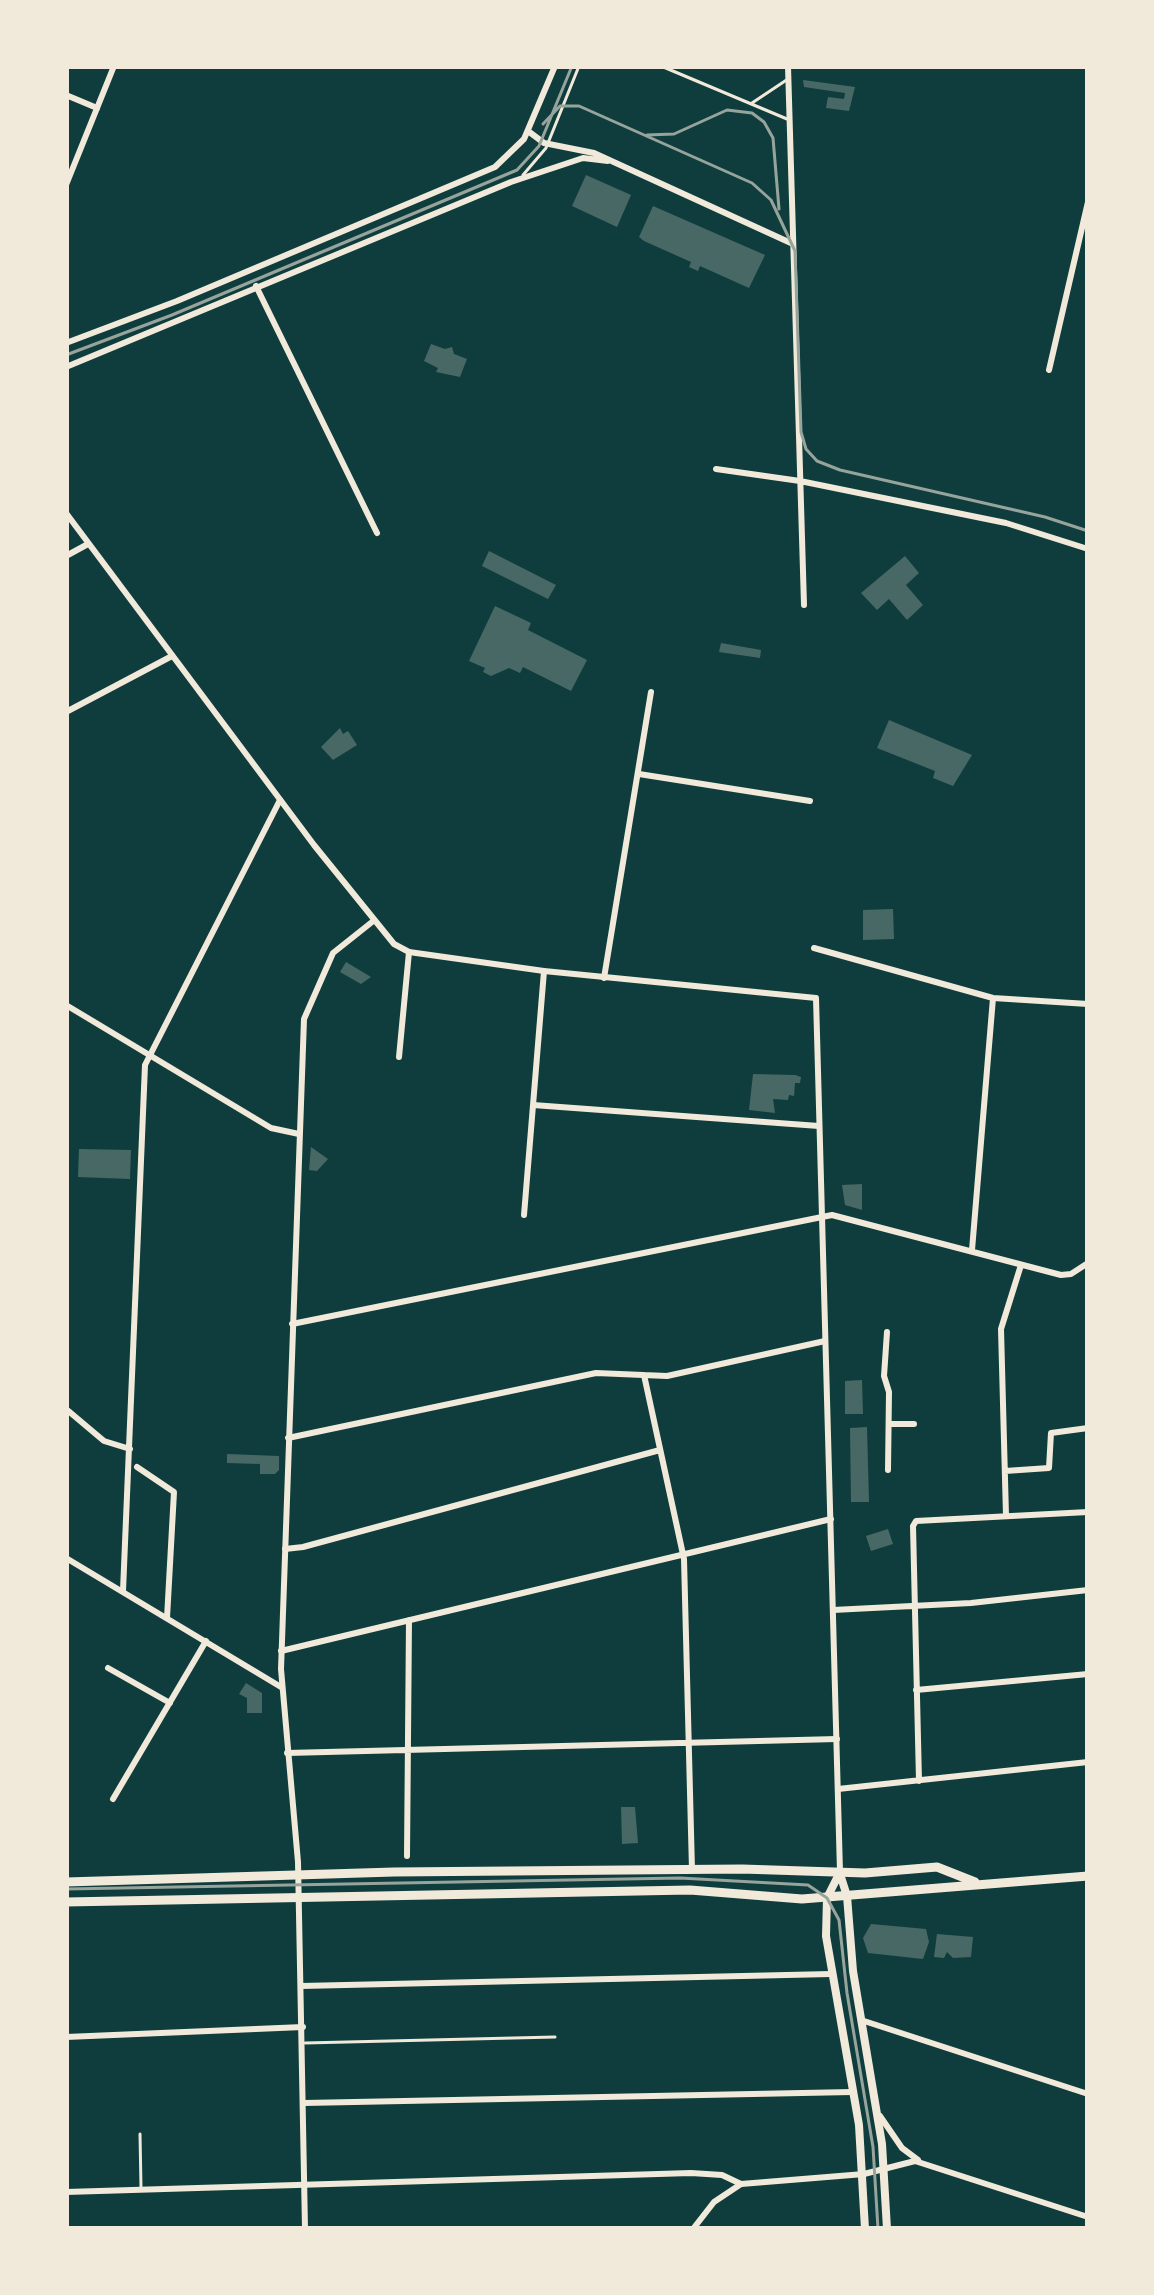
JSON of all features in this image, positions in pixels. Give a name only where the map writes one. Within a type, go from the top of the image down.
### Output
[{"type":"main road","points":[[66,1882],[937,1867],[982,1885]]},
{"type":"main road","points":[[840,1872],[884,2166],[887,2229]]},
{"type":"main road","points":[[840,1872],[827,1898],[825,1932],[853,2092],[864,2174],[865,2229]]},
{"type":"main road","points":[[66,1902],[690,1890],[827,1898],[1088,1876]]},
{"type":"street","points":[[66,185],[114,66]]},
{"type":"street","points":[[68,341],[177,301],[484,172],[512,154],[529,131],[555,66]]},
{"type":"street","points":[[788,66],[804,605]]},
{"type":"street","points":[[66,95],[97,108]]},
{"type":"street","points":[[529,131],[548,144],[584,149],[793,244]]},
{"type":"street","points":[[66,367],[515,180],[583,158],[608,160]]},
{"type":"street","points":[[1049,370],[1088,202]]},
{"type":"street","points":[[256,286],[377,533]]},
{"type":"street","points":[[716,469],[1006,523],[1088,548]]},
{"type":"street","points":[[66,513],[390,941],[409,952],[544,971],[815,998],[840,1872]]},
{"type":"street","points":[[66,556],[88,544]]},
{"type":"street","points":[[66,712],[172,656]]},
{"type":"street","points":[[604,978],[651,692]]},
{"type":"street","points":[[639,774],[810,801]]},
{"type":"street","points":[[122,1591],[145,1065],[280,800]]},
{"type":"street","points":[[305,2229],[298,1876],[281,1687],[299,1134],[306,1008],[333,953],[372,922]]},
{"type":"street","points":[[814,948],[993,998],[1088,1004]]},
{"type":"street","points":[[399,1057],[409,952]]},
{"type":"street","points":[[524,1215],[544,971]]},
{"type":"street","points":[[972,1250],[993,998]]},
{"type":"street","points":[[66,1006],[271,1128],[299,1134]]},
{"type":"street","points":[[533,1105],[819,1126]]},
{"type":"street","points":[[292,1324],[837,1215],[1061,1275],[1088,1264]]},
{"type":"street","points":[[1006,1516],[1001,1330],[1021,1265]]},
{"type":"street","points":[[887,1332],[884,1376],[889,1470]]},
{"type":"street","points":[[288,1438],[596,1373],[667,1376],[825,1341]]},
{"type":"street","points":[[644,1375],[683,1552],[692,1870]]},
{"type":"street","points":[[66,1409],[104,1442],[130,1449]]},
{"type":"street","points":[[890,1424],[914,1424]]},
{"type":"street","points":[[1005,1471],[1049,1468],[1052,1433],[1088,1428]]},
{"type":"street","points":[[285,1549],[661,1450]]},
{"type":"street","points":[[137,1467],[174,1492],[167,1618]]},
{"type":"street","points":[[919,1781],[913,1526],[918,1519],[1088,1512]]},
{"type":"street","points":[[281,1651],[831,1519]]},
{"type":"street","points":[[66,1558],[281,1687]]},
{"type":"street","points":[[833,1610],[1088,1590]]},
{"type":"street","points":[[407,1856],[409,1620]]},
{"type":"street","points":[[113,1799],[206,1641]]},
{"type":"street","points":[[108,1668],[170,1703]]},
{"type":"street","points":[[916,1690],[1088,1673]]},
{"type":"street","points":[[287,1754],[837,1739]]},
{"type":"street","points":[[838,1789],[1088,1762]]},
{"type":"street","points":[[301,1986],[832,1974]]},
{"type":"street","points":[[861,2020],[1088,2094]]},
{"type":"street","points":[[66,2037],[303,2026]]},
{"type":"street","points":[[304,2103],[853,2092]]},
{"type":"street","points":[[876,2110],[898,2143],[921,2162]]},
{"type":"street","points":[[66,2192],[705,2173],[741,2184],[864,2174],[909,2160],[1088,2218]]},
{"type":"street","points":[[693,2229],[720,2196],[741,2184]]},
{"type":"street","points":[[375,2229],[458,2229]]},
{"type":"lane","points":[[515,180],[535,164],[548,144],[579,66]]},
{"type":"lane","points":[[661,66],[789,119]]},
{"type":"lane","points":[[750,104],[788,79]]},
{"type":"lane","points":[[303,2043],[556,2037]]},
{"type":"lane","points":[[140,2134],[141,2190]]},
{"type":"building","points":[[803,80],[855,87],[849,111],[826,108],[828,97],[844,99],[845,93],[804,87]]},
{"type":"building","points":[[586,175],[631,195],[617,227],[572,206]]},
{"type":"building","points":[[653,206],[765,255],[749,288],[700,266],[698,271],[689,267],[691,262],[639,237]]},
{"type":"building","points":[[431,344],[452,347],[454,354],[467,359],[460,377],[436,372],[438,368],[424,361]]},
{"type":"building","points":[[489,551],[556,585],[548,599],[482,566]]},
{"type":"building","points":[[905,556],[919,573],[906,585],[923,605],[907,620],[889,599],[877,610],[861,593]]},
{"type":"building","points":[[495,606],[531,623],[528,630],[587,660],[571,691],[523,667],[520,673],[509,668],[491,676],[469,661]]},
{"type":"building","points":[[721,643],[761,650],[760,658],[719,652]]},
{"type":"building","points":[[889,720],[972,755],[953,786],[933,778],[935,771],[877,748]]},
{"type":"building","points":[[340,728],[357,745],[333,760],[321,747]]},
{"type":"building","points":[[893,909],[894,939],[863,940],[863,910]]},
{"type":"building","points":[[346,962],[371,977],[361,984],[340,972]]},
{"type":"building","points":[[753,1074],[801,1077],[794,1096],[773,1099],[775,1113],[749,1110]]},
{"type":"building","points":[[311,1147],[328,1159],[317,1171],[309,1170]]},
{"type":"building","points":[[79,1149],[131,1150],[130,1179],[78,1177]]},
{"type":"building","points":[[862,1184],[862,1210],[845,1205],[842,1185]]},
{"type":"building","points":[[862,1380],[863,1414],[845,1414],[845,1381]]},
{"type":"building","points":[[867,1427],[869,1502],[851,1502],[850,1428]]},
{"type":"building","points":[[227,1454],[279,1456],[279,1470],[260,1474],[260,1464],[227,1463]]},
{"type":"building","points":[[888,1529],[893,1544],[871,1551],[866,1536]]},
{"type":"building","points":[[246,1683],[262,1693],[262,1713],[247,1713],[247,1698],[239,1694]]},
{"type":"building","points":[[621,1807],[635,1807],[638,1843],[622,1844]]},
{"type":"building","points":[[871,1924],[926,1929],[929,1942],[923,1959],[868,1953],[863,1938]]},
{"type":"building","points":[[937,1934],[973,1937],[971,1957],[953,1958],[947,1952],[944,1958],[934,1957]]},
{"type":"tram line","points":[[66,355],[517,170],[539,146],[572,66]]},
{"type":"tram line","points":[[543,124],[560,106],[579,106],[752,183],[771,200],[795,251],[801,432],[806,449],[817,461],[1088,531]]},
{"type":"tram line","points":[[647,135],[674,134],[727,110],[752,113],[773,138],[779,209]]},
{"type":"tram line","points":[[66,1889],[680,1878],[808,1885],[827,1898],[839,1920],[873,2147],[878,2229]]}]
